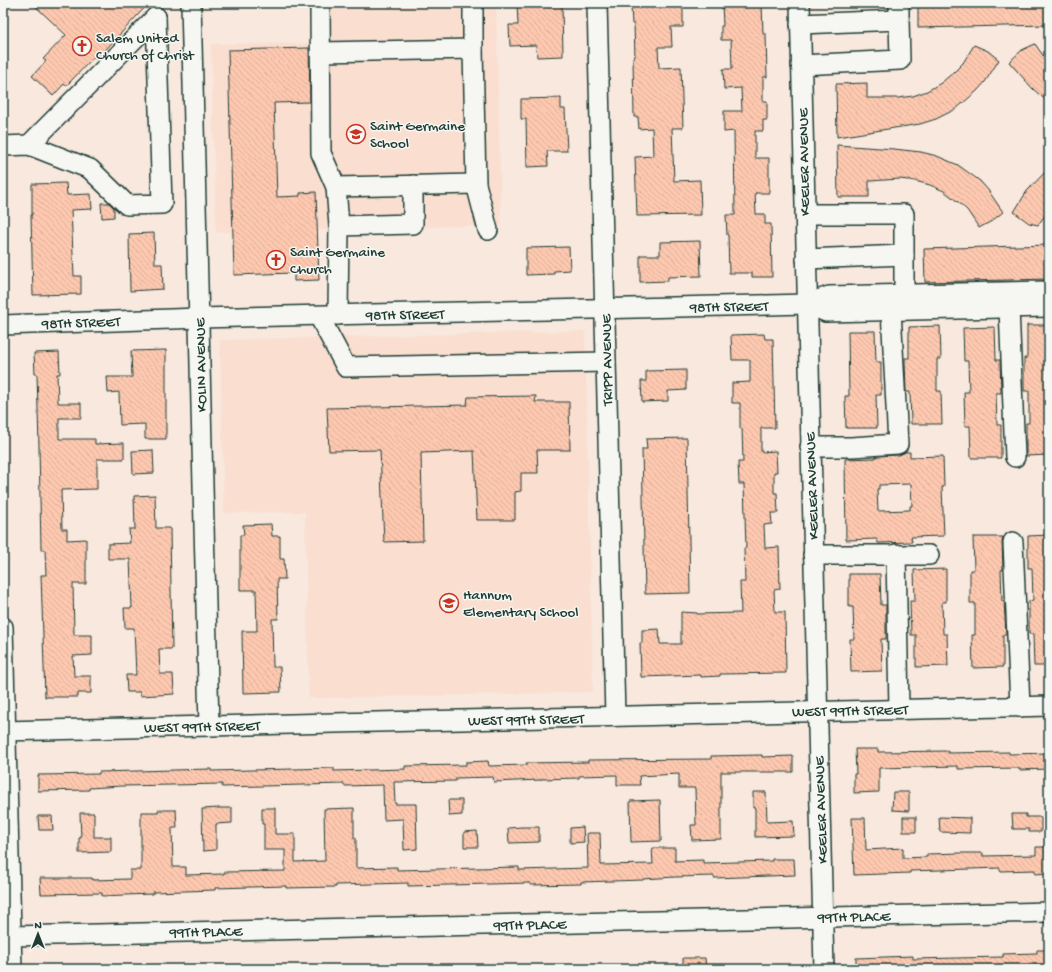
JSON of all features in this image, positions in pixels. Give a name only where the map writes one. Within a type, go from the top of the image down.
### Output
[{"type":"street","name":"KOLIN AVENUE","points":[[191,3],[210,726]]},
{"type":"street","points":[[320,3],[320,154],[336,187],[339,226],[338,315]]},
{"type":"street","points":[[473,3],[476,184],[488,230]]},
{"type":"street","name":"TRIPP AVENUE","points":[[597,3],[615,716]]},
{"type":"street","name":"KEELER AVENUE","points":[[800,3],[824,969]]},
{"type":"street","points":[[800,24],[899,12],[900,60],[801,65]]},
{"type":"street","points":[[3,146],[30,145],[90,169],[128,205],[162,204],[156,17],[30,145]]},
{"type":"street","points":[[320,52],[473,48]]},
{"type":"street","points":[[336,187],[476,184]]},
{"type":"street","points":[[339,226],[413,224],[413,185]]},
{"type":"street","points":[[805,214],[904,214],[904,294]]},
{"type":"street","points":[[806,259],[904,255]]},
{"type":"street","points":[[807,304],[828,296],[1049,291]]},
{"type":"street","name":"98TH STREET","points":[[3,325],[199,318],[807,304]]},
{"type":"street","points":[[807,304],[826,312],[1049,307]]},
{"type":"street","points":[[1009,308],[1014,457]]},
{"type":"street","points":[[810,448],[898,444],[891,310]]},
{"type":"street","points":[[319,316],[346,367],[606,362]]},
{"type":"street","points":[[1013,542],[1020,707]]},
{"type":"street","points":[[896,554],[899,709]]},
{"type":"street","points":[[813,555],[929,555]]},
{"type":"street","points":[[3,627],[4,731],[12,969]]},
{"type":"street","name":"WEST 99TH STREET","points":[[4,731],[1049,706]]},
{"type":"street","name":"99TH PLACE","points":[[11,936],[1049,912]]},
{"type":"shaded area","name":"Saint Germaine School","points":[[320,3],[496,3],[501,225],[216,232],[211,44],[320,43]]},
{"type":"shaded area","name":"Hannum Elementary School","points":[[585,331],[593,692],[309,698],[305,512],[224,513],[220,340]]},
{"type":"building","name":"Salem United Church of Christ","points":[[32,3],[149,3],[97,59],[94,57],[66,86],[64,84],[53,96],[32,76],[46,61],[43,59],[66,35]]},
{"type":"building","points":[[517,3],[562,4],[563,56],[537,57],[536,45],[510,46],[509,25],[518,25]]},
{"type":"building","points":[[722,3],[762,3],[763,34],[766,34],[767,77],[763,77],[763,101],[767,101],[767,120],[763,120],[763,131],[755,131],[755,158],[769,158],[769,193],[755,193],[756,214],[765,214],[765,224],[771,224],[772,277],[752,277],[752,273],[729,273],[726,215],[735,215],[734,131],[724,132],[724,111],[742,111],[741,88],[724,89],[723,69],[732,69],[731,40],[721,40],[721,26],[723,26]]},
{"type":"building","points":[[918,3],[1049,3],[1049,25],[918,28]]},
{"type":"building","points":[[683,4],[683,27],[671,27],[672,47],[658,47],[659,68],[681,67],[683,128],[672,128],[674,181],[700,180],[701,215],[637,216],[635,157],[653,156],[652,128],[639,129],[638,117],[634,117],[633,57],[635,57],[634,24],[632,24],[631,6]]},
{"type":"building","points":[[1035,44],[1049,64],[1049,103],[1033,89],[1009,62],[1022,50]]},
{"type":"building","points":[[974,45],[988,51],[999,60],[985,82],[956,109],[936,119],[920,124],[837,137],[836,84],[867,83],[867,98],[898,98],[913,96],[927,91],[941,83],[963,63]]},
{"type":"building","points":[[309,48],[310,102],[274,103],[277,197],[300,196],[300,193],[316,192],[319,280],[294,281],[294,273],[234,275],[228,50]]},
{"type":"building","points":[[561,98],[561,109],[565,109],[567,151],[547,151],[548,166],[527,167],[526,119],[521,119],[521,99]]},
{"type":"building","points":[[837,145],[894,149],[921,152],[937,156],[958,165],[980,181],[1003,212],[992,221],[979,228],[967,210],[944,191],[930,185],[900,179],[869,181],[869,197],[838,197]]},
{"type":"building","points":[[1049,168],[1049,210],[1038,225],[1029,223],[1014,212],[1027,191]]},
{"type":"building","points":[[66,183],[67,195],[91,194],[92,209],[71,210],[74,276],[81,276],[81,294],[33,295],[31,215],[32,184]]},
{"type":"building","points":[[101,203],[109,203],[114,208],[114,217],[102,218]]},
{"type":"building","points":[[154,233],[155,264],[162,264],[163,289],[130,291],[129,234]]},
{"type":"building","points":[[700,241],[701,276],[668,277],[668,281],[640,282],[640,255],[660,255],[660,242]]},
{"type":"building","points":[[1049,245],[1049,279],[925,282],[924,249]]},
{"type":"building","points":[[569,247],[570,270],[554,271],[554,274],[526,275],[526,248]]},
{"type":"building","points":[[1027,325],[1049,325],[1049,455],[1026,456],[1026,423],[1029,423],[1029,391],[1024,391],[1024,358],[1027,358]]},
{"type":"building","points":[[940,326],[941,359],[937,359],[937,391],[941,391],[942,424],[911,424],[910,392],[906,392],[905,361],[905,358],[909,358],[909,327]]},
{"type":"building","points":[[995,327],[996,360],[1000,360],[1001,393],[996,393],[997,425],[1001,425],[1001,458],[971,458],[970,426],[965,426],[964,392],[969,392],[968,361],[964,361],[963,328]]},
{"type":"building","points":[[848,331],[875,331],[876,362],[881,362],[881,395],[876,395],[877,428],[846,428],[845,396],[849,396]]},
{"type":"building","points":[[764,334],[765,339],[773,339],[775,428],[761,428],[761,452],[776,451],[777,472],[774,472],[774,493],[777,493],[778,513],[771,513],[772,524],[764,525],[765,548],[779,547],[780,589],[774,590],[775,612],[785,612],[786,673],[720,674],[720,676],[701,677],[701,675],[641,677],[640,643],[642,643],[642,630],[659,629],[660,644],[681,644],[681,612],[697,614],[741,613],[740,582],[745,582],[744,548],[746,548],[744,484],[739,484],[738,462],[743,462],[742,428],[740,429],[740,403],[732,403],[732,383],[750,382],[750,360],[732,360],[731,335]]},
{"type":"building","points":[[166,350],[166,439],[145,439],[145,424],[120,425],[119,392],[108,393],[107,377],[132,377],[131,351]]},
{"type":"building","points":[[59,352],[60,374],[57,374],[58,403],[81,403],[81,418],[59,418],[59,439],[95,439],[95,444],[124,443],[124,459],[97,459],[97,489],[61,490],[62,529],[67,529],[67,540],[86,539],[86,584],[73,584],[74,635],[92,635],[92,655],[73,656],[74,676],[91,676],[91,693],[78,693],[78,697],[45,697],[41,575],[46,575],[45,550],[41,550],[37,374],[35,374],[34,353]]},
{"type":"building","points":[[686,370],[686,390],[668,391],[668,401],[642,402],[641,381],[646,381],[646,371]]},
{"type":"building","points":[[536,396],[535,402],[569,402],[570,450],[537,450],[538,473],[521,473],[521,491],[515,492],[515,520],[477,520],[474,451],[421,453],[423,541],[384,542],[380,450],[329,451],[327,408],[467,405],[468,397]]},
{"type":"building","points":[[687,438],[690,593],[645,594],[642,449],[647,449],[646,439]]},
{"type":"building","points":[[153,450],[154,473],[133,474],[132,451]]},
{"type":"building","points":[[905,452],[910,452],[910,457],[943,456],[944,487],[942,487],[944,536],[911,537],[912,542],[878,543],[877,539],[846,540],[845,459],[876,458],[876,456],[899,455]],"holes":[[[911,484],[912,506],[910,506],[910,510],[878,511],[877,489],[879,489],[879,485]]]},
{"type":"building","points":[[155,495],[156,528],[170,528],[172,649],[159,649],[160,674],[173,674],[174,694],[140,696],[140,692],[127,692],[126,675],[136,675],[134,628],[125,628],[124,608],[132,608],[130,559],[108,559],[108,544],[130,543],[129,529],[135,529],[134,496]]},
{"type":"building","points":[[271,524],[272,536],[280,536],[280,559],[284,559],[285,579],[277,579],[278,619],[272,619],[273,667],[280,667],[281,692],[243,693],[242,631],[257,631],[256,590],[240,590],[240,535],[244,535],[243,525]]},
{"type":"building","points":[[1049,535],[1049,666],[1034,666],[1033,634],[1029,634],[1029,601],[1033,600],[1032,568],[1028,568],[1028,536]]},
{"type":"building","points":[[973,537],[1003,537],[1003,570],[1001,570],[1002,601],[1004,601],[1006,635],[1003,635],[1003,667],[973,668],[972,635],[975,635],[975,603],[970,603],[970,570],[974,570]]},
{"type":"building","points":[[946,569],[946,602],[942,602],[943,634],[947,634],[948,666],[916,667],[916,635],[911,635],[910,601],[915,601],[914,570]]},
{"type":"building","points":[[849,574],[880,574],[881,605],[886,605],[886,639],[881,639],[882,671],[851,672],[850,639],[854,639],[853,607],[849,607]]},
{"type":"building","points":[[855,749],[878,749],[878,752],[948,751],[948,753],[1049,753],[1049,769],[958,769],[958,766],[879,768],[879,792],[854,793],[854,774],[856,774]]},
{"type":"building","points":[[762,755],[762,757],[793,756],[793,772],[721,772],[721,839],[692,840],[691,825],[696,825],[695,788],[679,788],[679,774],[639,776],[640,785],[617,785],[617,775],[494,782],[493,777],[456,778],[456,781],[394,782],[395,804],[416,804],[417,849],[404,850],[403,819],[384,820],[383,785],[344,786],[344,784],[222,787],[222,784],[122,786],[89,788],[89,790],[38,791],[38,775],[211,769],[211,771],[334,768],[334,771],[405,769],[405,766],[466,765],[466,762],[488,761],[489,766],[527,765],[526,763],[588,762],[588,760],[711,759],[711,756]]},
{"type":"building","points":[[753,792],[766,792],[767,822],[793,821],[794,836],[755,837],[755,808],[753,808]]},
{"type":"building","points":[[893,792],[909,792],[909,811],[892,810]]},
{"type":"building","points":[[448,800],[462,800],[462,815],[449,816]]},
{"type":"building","points":[[660,800],[661,841],[631,842],[630,801]]},
{"type":"building","points":[[232,808],[232,823],[216,824],[216,850],[203,851],[202,809]]},
{"type":"building","points":[[262,808],[275,808],[275,834],[295,834],[295,862],[325,861],[324,809],[354,808],[356,868],[397,867],[397,870],[519,867],[519,870],[588,868],[587,833],[600,833],[601,865],[653,864],[652,848],[675,848],[675,861],[703,860],[703,863],[794,859],[795,875],[714,878],[714,876],[675,877],[643,880],[581,882],[581,884],[530,885],[530,883],[408,886],[408,883],[336,885],[336,887],[286,888],[286,886],[215,888],[215,890],[153,892],[153,894],[102,896],[102,893],[41,894],[40,878],[92,878],[92,880],[130,879],[130,870],[141,870],[141,812],[158,812],[158,810],[176,810],[177,828],[172,828],[173,867],[186,867],[186,875],[224,874],[224,872],[285,871],[285,850],[264,850],[264,824],[262,824]]},
{"type":"building","points":[[80,813],[94,813],[94,837],[111,837],[111,852],[79,853],[79,838],[81,838]]},
{"type":"building","points":[[1012,814],[1026,814],[1026,817],[1041,817],[1041,832],[1029,832],[1029,829],[1013,829]]},
{"type":"building","points":[[38,816],[52,816],[53,830],[39,830]]},
{"type":"building","points":[[903,817],[916,817],[916,832],[903,832]]},
{"type":"building","points":[[939,817],[970,818],[970,833],[940,832]]},
{"type":"building","points":[[852,818],[865,818],[866,850],[903,848],[903,858],[927,857],[927,854],[961,853],[983,853],[983,856],[1036,855],[1036,847],[1049,847],[1049,873],[1035,874],[1035,870],[1000,871],[1000,868],[910,871],[910,873],[854,875]]},
{"type":"building","points":[[539,827],[539,842],[509,843],[508,828]]},
{"type":"building","points":[[583,827],[584,842],[570,843],[570,828]]},
{"type":"building","points":[[477,831],[478,847],[464,847],[464,832]]},
{"type":"building","points":[[1037,950],[1049,950],[1049,965],[1026,966],[1026,969],[856,969],[856,958],[913,956],[913,959],[1003,957],[1003,954],[1037,953]]},
{"type":"building","points":[[683,958],[705,958],[706,969],[683,969]]},
{"type":"place","name":"Salem United Church of Christ","points":[[82,46]]},
{"type":"place","name":"Saint Germaine School","points":[[356,134]]},
{"type":"place","name":"Saint Germaine Church","points":[[276,260]]},
{"type":"place","name":"Hannum Elementary School","points":[[449,603]]}]
